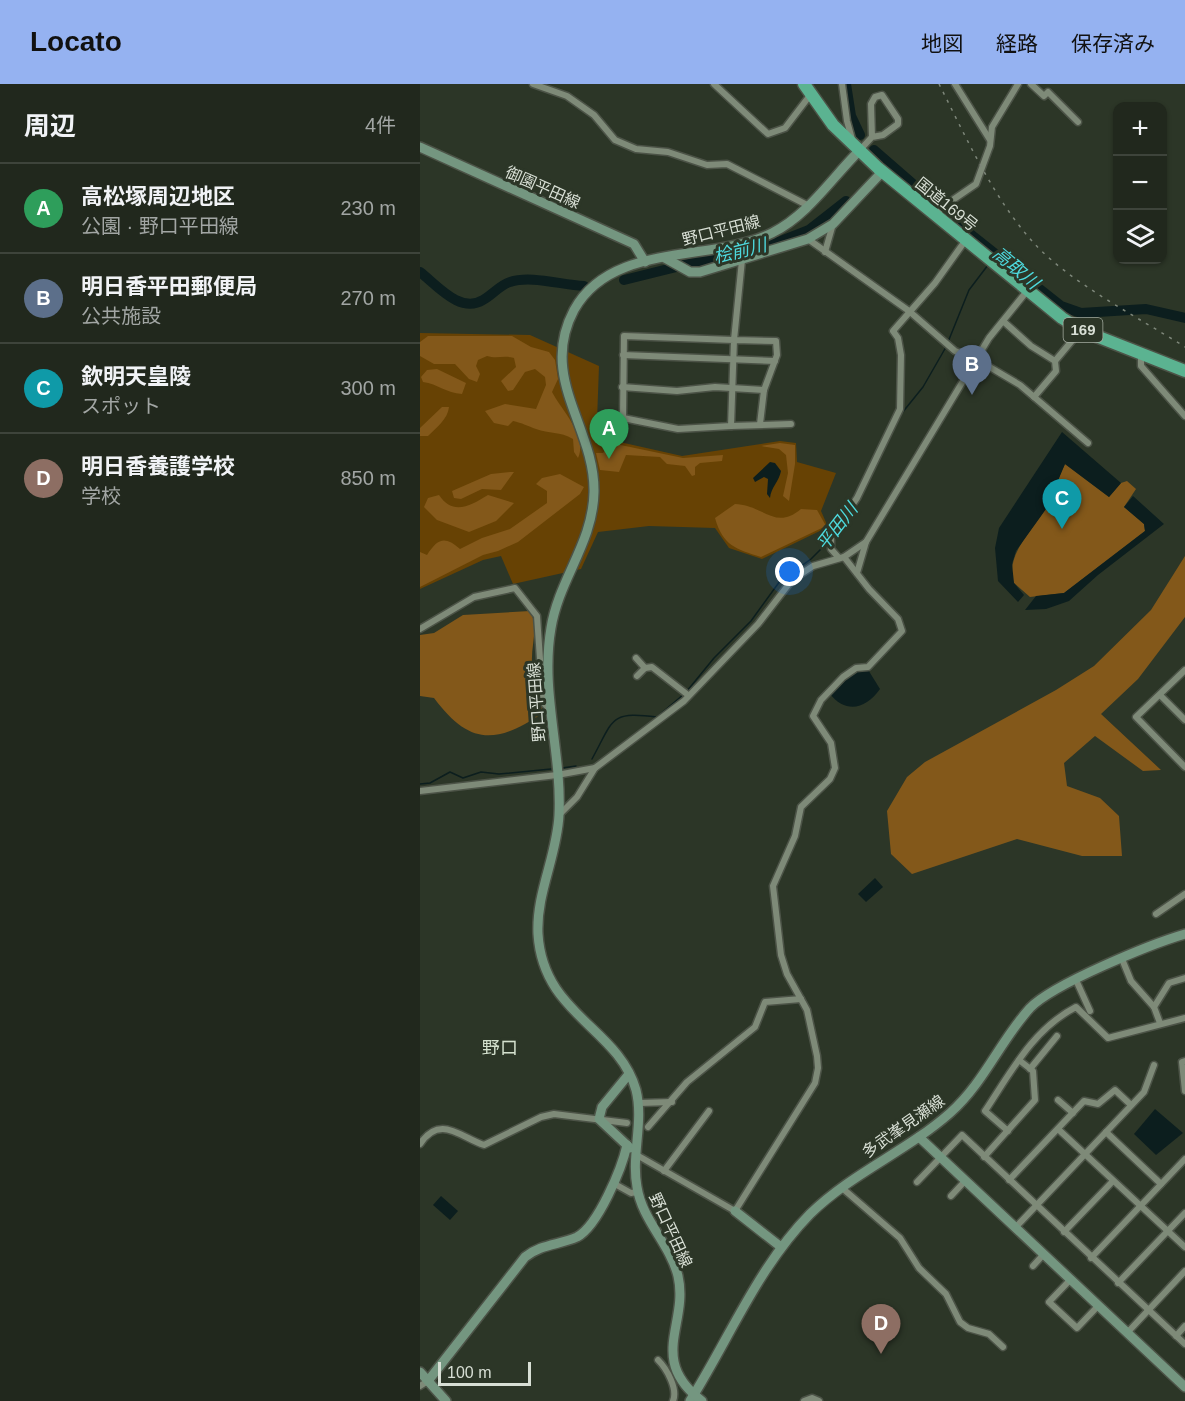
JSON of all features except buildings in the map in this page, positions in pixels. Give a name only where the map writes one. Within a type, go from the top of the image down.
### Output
[{"type":"highway","name":"国道169号","points":[[807,89],[833,125],[859,151],[1027,291],[1081,330],[1185,371]]},
{"type":"main road","name":"御園平田線","points":[[420,147],[634,244],[645,262]]},
{"type":"main road","name":"野口平田線","points":[[692,1398],[673,1357],[672,1338],[678,1312],[678,1277],[638,1192],[635,1154],[639,1103],[622,1061],[561,998],[541,958],[538,932],[539,908],[554,851],[559,815],[546,662],[551,623],[560,597],[587,538],[592,519],[594,489],[590,466],[563,378],[562,346],[574,311],[590,289],[622,269],[645,262],[668,261],[767,236],[790,223],[809,206],[859,151]]},
{"type":"main road","points":[[668,261],[686,271],[700,272],[808,239],[833,224],[882,172]]},
{"type":"main road","name":"多武峯見瀬線","points":[[692,1398],[781,1247],[810,1214],[841,1187],[919,1137],[950,1113],[973,1089],[1031,1007],[1050,992],[1122,959],[1185,934]]},
{"type":"main road","points":[[629,1074],[602,1107],[599,1119],[635,1154]]},
{"type":"main road","points":[[919,1137],[1185,1387]]},
{"type":"main road","points":[[424,1383],[525,1257],[544,1246],[582,1234],[623,1164],[627,1144]]},
{"type":"main road","points":[[735,1211],[781,1247]]},
{"type":"main road","points":[[420,1372],[424,1383],[446,1401]]},
{"type":"main road","points":[[692,1398],[702,1401]]},
{"type":"street","points":[[533,84],[567,96],[594,115],[615,140],[636,149],[668,152],[707,165],[727,164],[809,206]]},
{"type":"street","points":[[714,84],[768,134],[784,128],[807,89]]},
{"type":"street","points":[[842,84],[848,127],[859,151],[872,137],[883,135],[898,124],[898,119],[882,95],[875,97],[871,104],[872,137]]},
{"type":"street","points":[[956,84],[990,140]]},
{"type":"street","points":[[935,216],[944,206],[976,184],[990,146],[993,124],[1018,84]]},
{"type":"street","points":[[1030,84],[1044,96],[1048,92],[1078,122]]},
{"type":"street","points":[[825,252],[833,224]]},
{"type":"street","points":[[808,239],[909,311],[948,345],[1020,385],[1088,442]]},
{"type":"street","points":[[635,1154],[735,1211],[815,1083],[818,1056],[807,1010],[780,955],[773,886],[795,836],[801,807],[830,778],[835,768],[831,744],[813,716],[821,700],[843,677],[856,668],[868,667],[902,631],[898,620],[830,545],[831,536],[857,498],[900,409],[901,355],[898,338],[893,330],[965,241]]},
{"type":"street","points":[[731,426],[734,340],[742,260]]},
{"type":"street","points":[[857,573],[866,542],[976,359],[1027,291]]},
{"type":"street","points":[[1003,321],[1030,346],[1055,361]]},
{"type":"street","points":[[1034,397],[1056,371],[1055,361],[1081,330]]},
{"type":"street","points":[[760,424],[764,390],[774,361],[776,341],[624,336],[623,418],[678,429],[791,424]]},
{"type":"street","points":[[1141,352],[1141,366],[1185,416]]},
{"type":"street","points":[[622,355],[774,361]]},
{"type":"street","points":[[622,387],[677,391],[731,388],[764,390]]},
{"type":"street","points":[[559,815],[577,797],[595,768],[666,715],[758,624],[792,580],[813,566],[841,558],[866,542]]},
{"type":"street","points":[[420,629],[474,597],[515,588],[537,616],[543,702],[549,709]]},
{"type":"street","points":[[636,658],[645,668]]},
{"type":"street","points":[[637,676],[645,668],[652,667],[686,694]]},
{"type":"street","points":[[1184,672],[1136,717],[1185,767]]},
{"type":"street","points":[[1160,694],[1185,720]]},
{"type":"street","points":[[420,791],[557,775],[595,768]]},
{"type":"street","points":[[1156,914],[1185,894]]},
{"type":"street","points":[[1122,959],[1136,988],[1154,1007],[1160,1023]]},
{"type":"street","points":[[1154,1007],[1169,983],[1185,978]]},
{"type":"street","points":[[1076,980],[1090,1011]]},
{"type":"street","points":[[648,1127],[696,1073],[706,1069],[736,1039],[755,1027],[765,1002],[801,999]]},
{"type":"street","points":[[1008,1131],[985,1111],[1019,1060],[1049,1022],[1076,1007],[1108,1038],[1185,1018]]},
{"type":"street","points":[[1030,1069],[1057,1036]]},
{"type":"street","points":[[984,1157],[1035,1100],[1033,1071],[1019,1060]]},
{"type":"street","points":[[1185,1061],[1182,1062],[1185,1091]]},
{"type":"street","points":[[1015,1228],[1144,1092],[1154,1065]]},
{"type":"street","points":[[1009,1180],[1084,1101],[1098,1104],[1115,1090],[1131,1105]]},
{"type":"street","points":[[1058,1100],[1073,1113]]},
{"type":"street","points":[[639,1103],[672,1102]]},
{"type":"street","points":[[663,1171],[709,1111]]},
{"type":"street","points":[[420,1144],[438,1129],[448,1128],[484,1145],[547,1115],[564,1114],[627,1123]]},
{"type":"street","points":[[1058,1129],[1185,1247]]},
{"type":"street","points":[[1106,1132],[1161,1184]]},
{"type":"street","points":[[917,1182],[962,1135],[1185,1344]]},
{"type":"street","points":[[1091,1258],[1185,1159]]},
{"type":"street","points":[[951,1196],[965,1181]]},
{"type":"street","points":[[1064,1232],[1113,1181]]},
{"type":"street","points":[[613,1183],[631,1193],[638,1192]]},
{"type":"street","points":[[841,1187],[900,1238],[920,1268],[946,1294],[960,1322],[968,1328],[989,1334],[1003,1347]]},
{"type":"street","points":[[1118,1283],[1185,1213]]},
{"type":"street","points":[[1033,1266],[1043,1255]]},
{"type":"street","points":[[1127,1333],[1185,1271]]},
{"type":"street","points":[[1070,1280],[1049,1302],[1056,1309],[1077,1328],[1098,1306]]},
{"type":"street","points":[[1176,1336],[1185,1326]]},
{"type":"street","points":[[658,1359],[664,1366],[674,1388],[673,1401]]},
{"type":"street","points":[[804,1401],[812,1398],[819,1401]]},
{"type":"shaded area","points":[[420,333],[530,335],[599,366],[597,421],[602,438],[682,456],[780,441],[796,443],[797,462],[836,473],[821,511],[828,527],[762,559],[729,548],[715,528],[649,526],[598,532],[581,569],[513,584],[501,556],[483,560],[420,589]]},
{"type":"shaded area","points":[[428,336],[512,336],[531,347],[549,352],[555,360],[558,379],[552,392],[577,432],[580,441],[578,458],[574,452],[573,439],[568,436],[541,431],[513,421],[508,426],[494,423],[485,411],[505,404],[536,409],[546,385],[545,377],[535,369],[525,372],[513,390],[508,391],[501,381],[516,367],[514,358],[487,356],[478,360],[476,366],[480,374],[477,382],[469,379],[455,364],[434,364],[420,356],[420,342]]},
{"type":"shaded area","points":[[437,369],[466,383],[462,394],[423,382],[421,377],[427,370]]},
{"type":"shaded area","points":[[442,407],[449,407],[444,419],[428,436],[420,436],[420,428]]},
{"type":"shaded area","points":[[1062,432],[1121,483],[1109,497],[1065,464],[1046,509],[1016,551],[1012,564],[1014,583],[1024,595],[1018,602],[998,581],[995,548],[999,528]]},
{"type":"shaded area","points":[[611,443],[683,458],[723,455],[722,461],[700,463],[695,467],[695,475],[692,476],[685,466],[667,464],[660,457],[626,455],[619,472],[600,470],[596,453],[603,453]]},
{"type":"shaded area","points":[[780,443],[795,445],[795,464],[789,501],[783,496],[788,473],[786,455],[779,449],[761,446]]},
{"type":"shaded area","points":[[770,462],[775,463],[781,471],[770,498],[767,494],[768,479],[764,477],[755,482],[753,478]]},
{"type":"shaded area","points":[[1065,464],[1109,497],[1121,483],[1127,481],[1136,489],[1124,507],[1144,524],[1145,531],[1064,593],[1030,597],[1014,583],[1013,562],[1022,543],[1049,503]]},
{"type":"shaded area","points":[[514,472],[501,490],[482,489],[461,499],[454,498],[452,491],[491,474]]},
{"type":"shaded area","points":[[560,474],[584,487],[580,494],[518,542],[483,555],[420,587],[420,552],[427,555],[438,542],[442,541],[450,542],[460,549],[482,538],[510,529],[547,503],[547,491],[536,484],[542,478]]},
{"type":"shaded area","points":[[439,495],[444,501],[456,507],[475,503],[488,495],[514,503],[496,521],[469,532],[437,520],[424,507],[428,498]]},
{"type":"shaded area","points":[[1133,496],[1164,524],[1098,575],[1069,601],[1046,609],[1025,610],[1036,596],[1064,593],[1145,531],[1144,524],[1124,507]]},
{"type":"shaded area","points":[[735,504],[784,518],[801,509],[817,510],[826,526],[761,557],[738,549],[726,541],[718,527],[715,518]]},
{"type":"shaded area","points":[[1185,556],[1185,617],[1138,679],[1101,714],[1161,770],[1143,771],[1095,736],[1064,763],[1067,786],[1100,798],[1119,816],[1122,856],[1082,856],[1017,839],[912,874],[891,854],[887,811],[907,777],[925,762],[1056,690],[1094,666],[1151,610]]},
{"type":"shaded area","points":[[530,611],[534,623],[533,669],[543,713],[511,730],[497,735],[484,735],[472,732],[460,725],[434,698],[420,696],[420,635],[434,633],[463,615]]},
{"type":"shaded area","points":[[867,668],[880,689],[869,701],[862,705],[849,706],[836,700],[830,694],[846,678]]},
{"type":"shaded area","points":[[875,878],[883,887],[866,902],[858,894]]},
{"type":"shaded area","points":[[1155,1109],[1183,1133],[1156,1155],[1134,1134]]},
{"type":"shaded area","points":[[441,1196],[458,1211],[450,1220],[433,1205]]},
{"type":"waterway","name":"高取川","points":[[846,84],[851,116],[860,135]]},
{"type":"waterway","name":"高取川","points":[[874,150],[974,237],[1061,306],[1081,313],[1146,309],[1185,318]]},
{"type":"waterway","name":"桧前川","points":[[624,280],[781,241],[809,230],[846,201]]},
{"type":"waterway","name":"平田川","points":[[948,342],[969,290],[988,265]]},
{"type":"waterway","name":"桧前川","points":[[420,272],[449,296],[466,303],[483,300],[503,285],[518,280],[584,286]]},
{"type":"waterway","name":"平田川","points":[[889,439],[902,413],[923,387],[946,347]]},
{"type":"waterway","name":"平田川","points":[[836,533],[856,505]]},
{"type":"waterway","name":"平田川","points":[[687,691],[714,658],[751,621],[780,581],[811,559],[829,541]]},
{"type":"waterway","name":"平田川","points":[[592,759],[615,721],[630,715],[657,717],[684,694]]},
{"type":"waterway","name":"平田川","points":[[562,768],[576,766]]},
{"type":"waterway","name":"平田川","points":[[420,784],[430,783],[450,772],[463,778],[481,772],[499,774],[551,769]]},
{"type":"railway","points":[[939,84],[992,186],[1032,241],[1064,271],[1084,285],[1185,347]]},
{"type":"place","name":"明日香平田郵便局","points":[[972,395]]},
{"type":"place","name":"高松塚周辺地区","points":[[609,459]]},
{"type":"place","name":"欽明天皇陵","points":[[1062,529]]},
{"type":"place","name":"明日香養護学校","points":[[881,1354]]},
{"type":"district","name":"野口","points":[[500,1048]]}]
